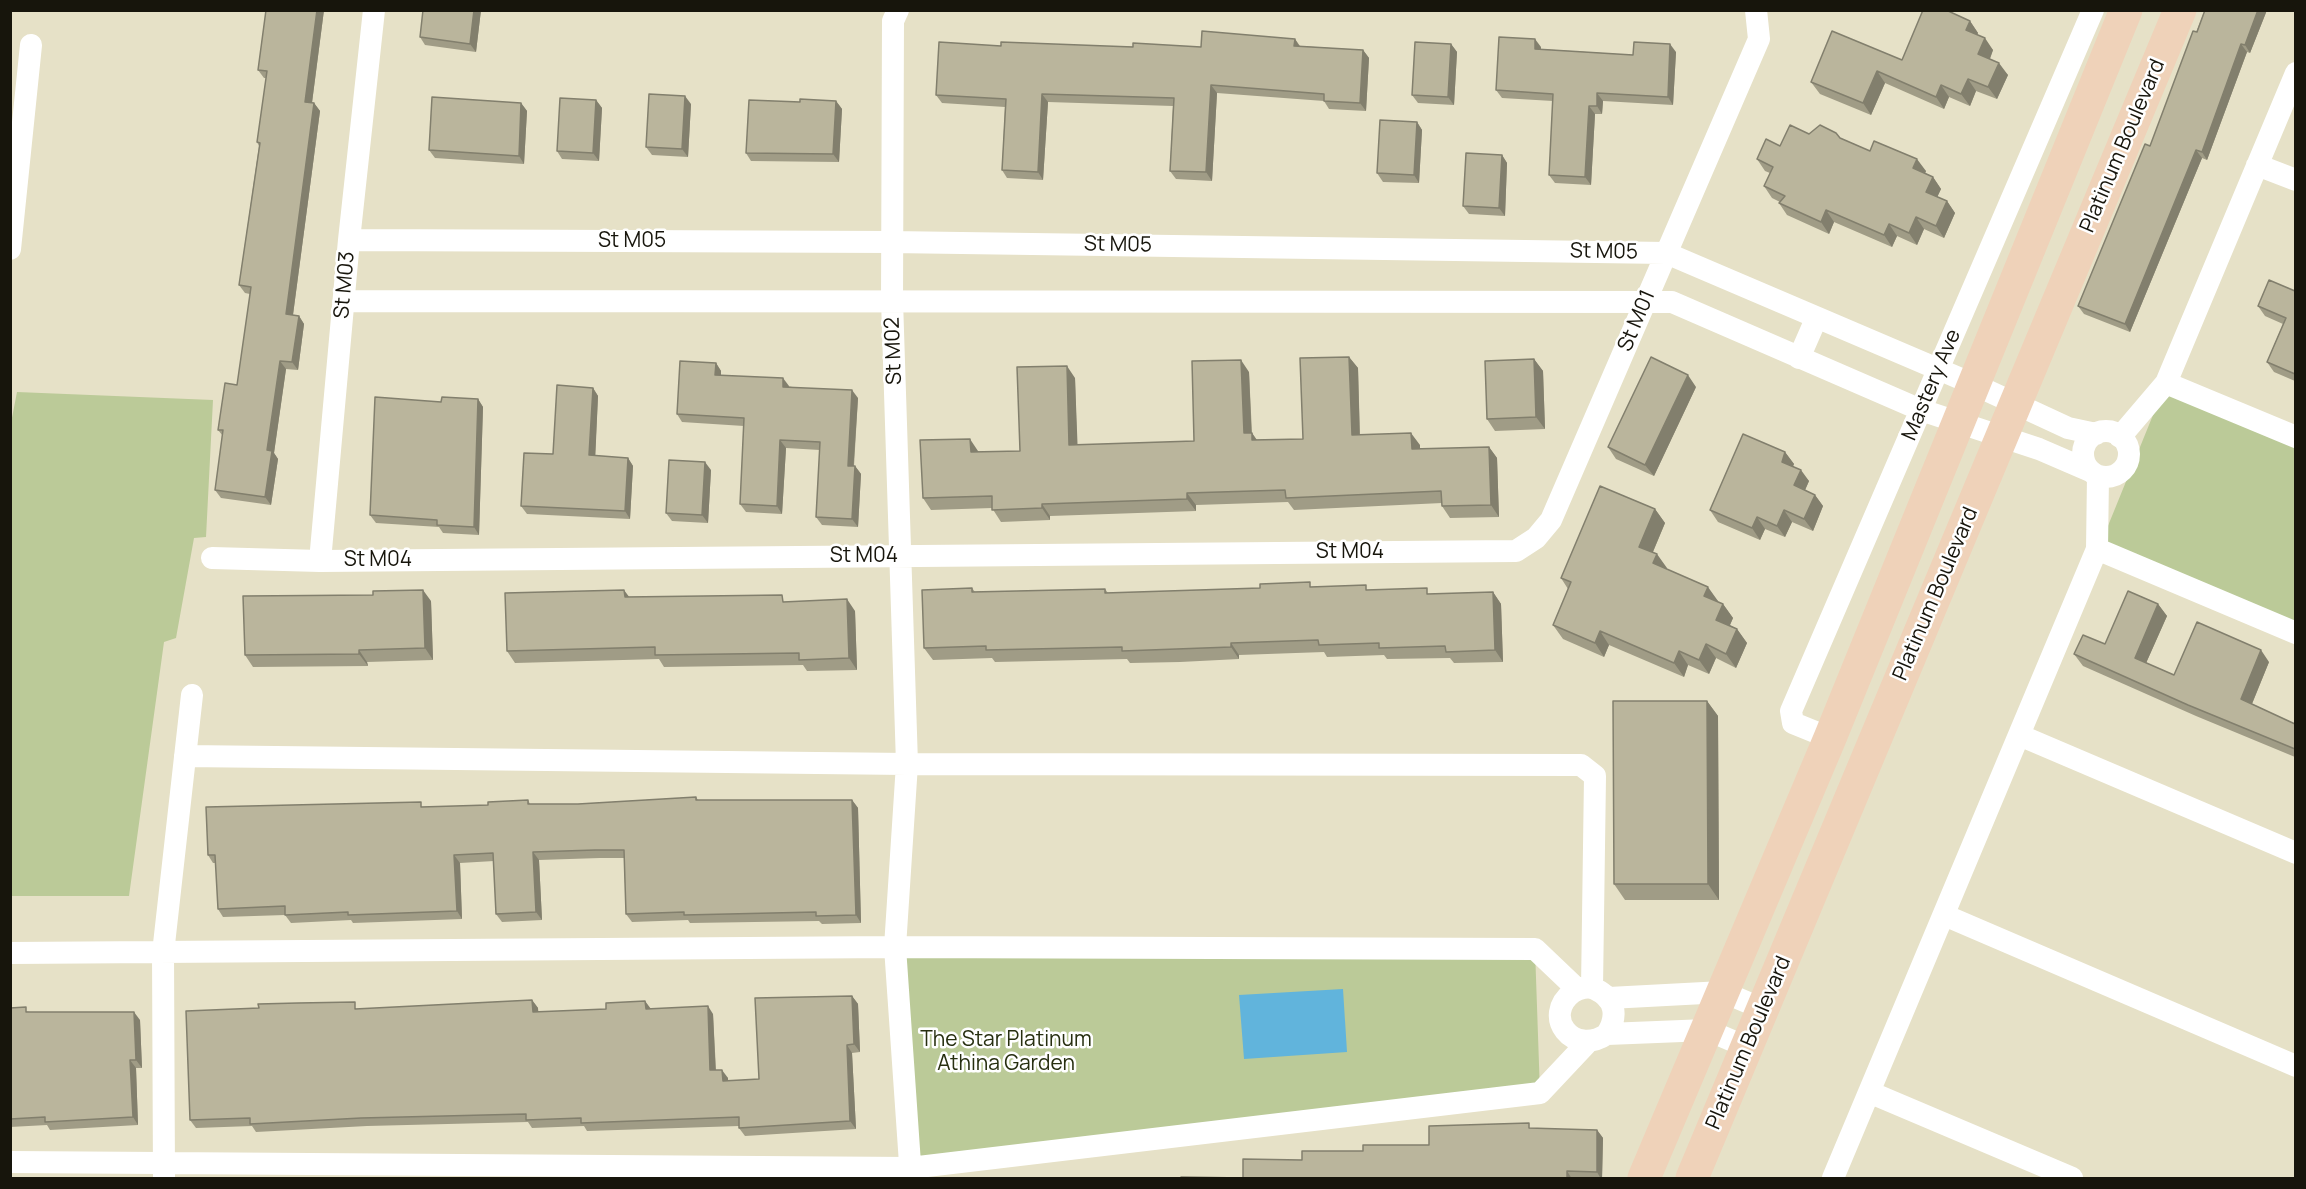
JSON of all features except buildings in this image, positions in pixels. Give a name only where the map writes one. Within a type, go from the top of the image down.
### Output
[{"type":"street","name":"St M03","points":[[320,561],[349,240],[374,10]]},
{"type":"street","name":"St M02","points":[[898,10],[892,21],[891,242],[907,764],[895,947],[910,1173]]},
{"type":"street","name":"St M01","points":[[1515,551],[1536,538],[1551,520],[1759,39],[1756,10]]},
{"type":"street","name":"Mastery Ave","points":[[1830,738],[1793,723],[1791,711],[2093,10]]},
{"type":"street","name":"Platinum Boulevard","points":[[1644,1179],[1830,738],[2126,10]]},
{"type":"street","name":"Platinum Boulevard","points":[[1692,1179],[2180,10]]},
{"type":"street","points":[[10,249],[32,45]]},
{"type":"street","points":[[2120,436],[2166,383],[2295,73]]},
{"type":"street","points":[[2257,165],[2295,180]]},
{"type":"street","name":"St M05","points":[[349,240],[891,242],[1666,253],[1937,372],[1973,384],[2067,428],[2096,434]]},
{"type":"street","points":[[344,302],[892,300],[1672,302],[1921,410],[2039,449],[2094,474],[2108,477],[2124,469],[2129,451],[2120,436],[2104,431],[2089,439],[2083,455],[2094,474],[2097,549],[1833,1179]]},
{"type":"street","points":[[1799,358],[1816,319]]},
{"type":"street","points":[[2166,383],[2295,436]]},
{"type":"street","points":[[2097,549],[2295,633]]},
{"type":"street","name":"St M04","points":[[212,558],[320,561],[1515,551]]},
{"type":"street","points":[[164,1171],[163,953],[192,695]]},
{"type":"street","points":[[2019,735],[2295,853]]},
{"type":"street","points":[[185,756],[907,764],[1581,765],[1595,776],[1593,992]]},
{"type":"street","points":[[1944,915],[2295,1066]]},
{"type":"street","points":[[10,953],[895,947],[1535,949],[1593,992],[1614,1016],[1597,1038],[1540,1093],[910,1173],[164,1171],[10,1162]]},
{"type":"street","points":[[1748,1047],[1707,1030],[1572,1038],[1562,1027],[1559,1012],[1565,998],[1593,992],[1723,992],[1763,1009]]},
{"type":"street","points":[[1869,1092],[2072,1179]]},
{"type":"green space","points":[[2166,383],[2295,437],[2295,632],[2099,548]]},
{"type":"green space","points":[[17,392],[213,400],[206,537],[194,538],[176,638],[164,642],[129,896],[11,896],[10,428]]},
{"type":"green space","name":"The Star Platinum Athina Garden","points":[[895,947],[1535,949],[1540,1093],[910,1168]]},
{"type":"water","points":[[1343,989],[1347,1052],[1244,1059],[1239,995]]}]
